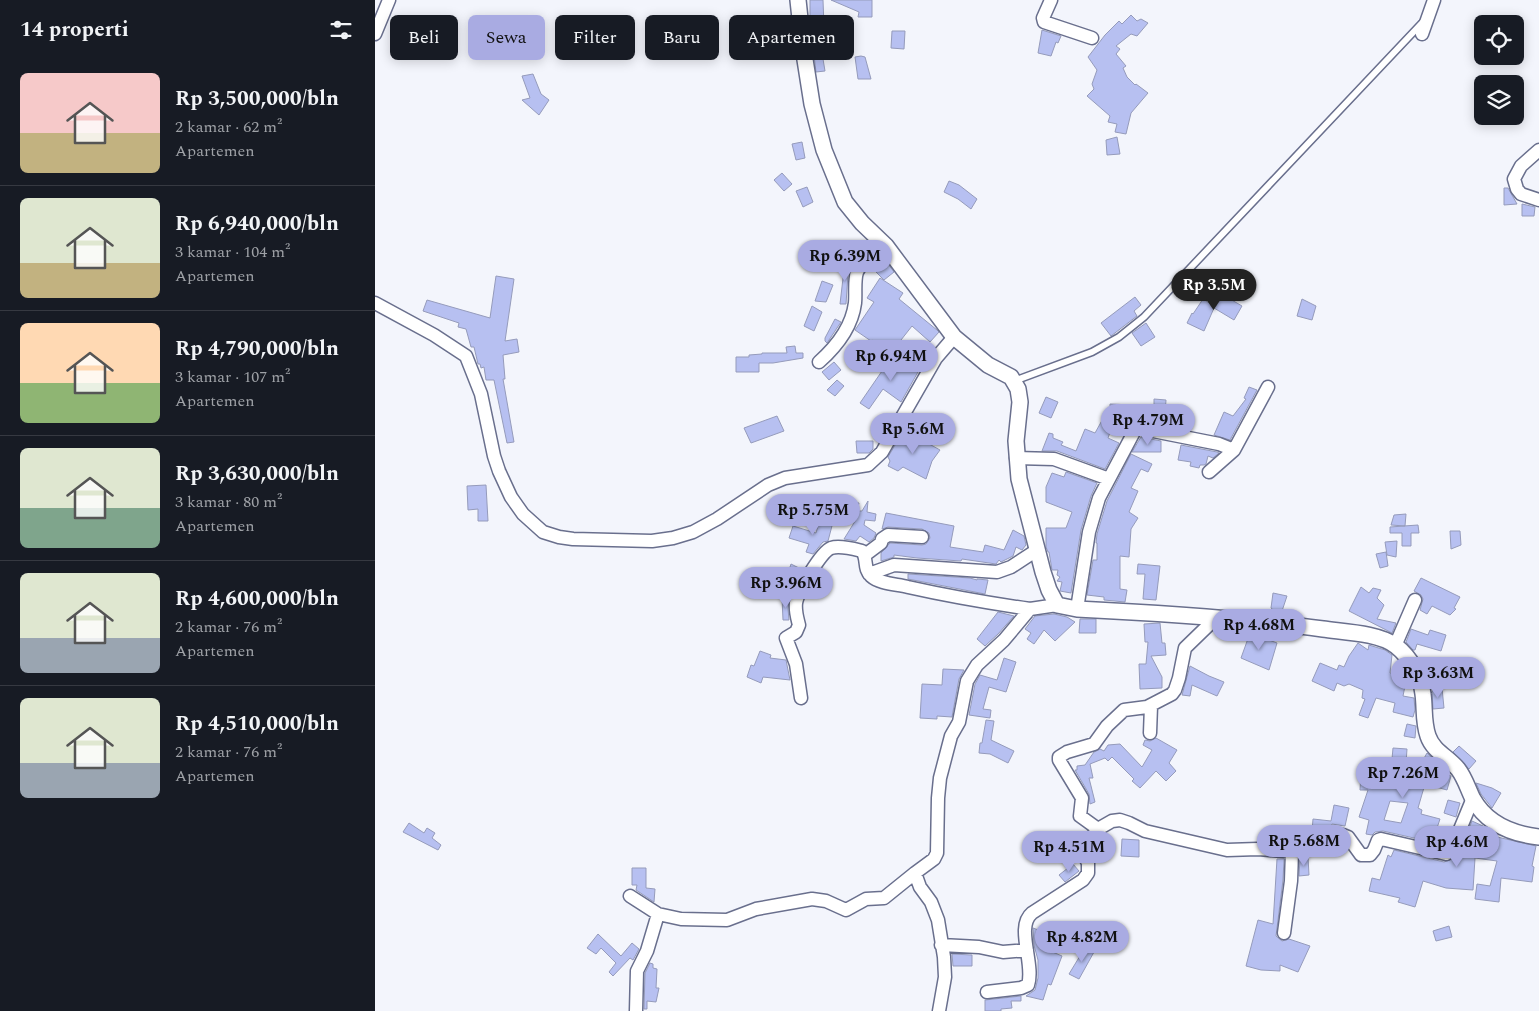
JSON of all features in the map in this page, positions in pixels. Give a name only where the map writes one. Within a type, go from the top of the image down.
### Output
[{"type":"street","points":[[375,34],[389,0]]},
{"type":"street","points":[[798,0],[812,104],[824,150],[845,202],[886,246],[954,337],[984,362],[1011,377],[1018,389],[1020,402],[1016,458],[1019,479],[1049,590],[1057,605]]},
{"type":"street","points":[[1051,0],[1043,19],[1044,22],[1092,38]]},
{"type":"street","points":[[1422,34],[1434,0]]},
{"type":"street","points":[[1539,150],[1521,166],[1514,179],[1517,189],[1521,194],[1539,200]]},
{"type":"street","points":[[819,362],[836,346],[849,323],[854,306],[857,272],[870,258],[886,246]]},
{"type":"street","points":[[375,303],[434,335],[465,356],[481,394],[499,472],[511,497],[523,514],[543,532],[573,540],[652,541],[673,538],[693,532],[717,520],[768,485],[798,476],[867,464],[882,452],[936,358],[954,337]]},
{"type":"street","points":[[1209,472],[1234,450],[1268,387]]},
{"type":"street","points":[[1077,609],[1089,532],[1099,498],[1136,428],[1219,444],[1234,450]]},
{"type":"street","points":[[1016,458],[1054,460],[1109,479]]},
{"type":"street","points":[[865,555],[881,543],[882,539],[888,536],[922,537]]},
{"type":"street","points":[[801,698],[796,664],[786,638],[796,632],[799,626],[796,611],[799,593],[810,573],[830,548],[837,547],[862,551],[865,555],[866,570],[881,581],[918,590],[1030,609],[1057,605],[1077,609],[1217,617],[1343,632],[1382,639],[1395,646],[1412,665],[1423,694],[1425,725],[1431,743],[1458,769],[1465,779],[1473,798],[1486,816],[1503,828],[1523,836],[1539,837]]},
{"type":"street","points":[[869,574],[894,565],[997,572],[1011,567],[1037,550]]},
{"type":"street","points":[[1395,646],[1415,600]]},
{"type":"street","points":[[630,896],[658,914],[681,919],[727,920],[756,909],[812,899],[826,901],[842,910],[847,910],[866,899],[884,898],[934,859],[937,853],[940,778],[951,736],[959,722],[969,675],[1004,640],[1030,609]]},
{"type":"street","points":[[1098,829],[1080,816],[1082,798],[1059,757],[1067,752],[1093,745],[1107,726],[1124,710],[1151,706],[1175,690],[1185,648],[1217,617]]},
{"type":"street","points":[[1150,733],[1151,706]]},
{"type":"street","points":[[987,992],[1021,988],[1028,984],[1030,978],[1024,930],[1026,919],[1086,877],[1089,867],[1081,850],[1098,829],[1112,821],[1120,820],[1145,832],[1227,850],[1303,851],[1331,838],[1343,835],[1348,837],[1359,853],[1365,856],[1370,855],[1378,840],[1381,839],[1446,854],[1451,851],[1473,798]]},
{"type":"street","points":[[1285,933],[1293,852]]},
{"type":"street","points":[[915,873],[920,887],[936,911],[944,957],[945,977],[939,1011]]},
{"type":"street","points":[[636,1011],[637,971],[647,951],[658,914]]},
{"type":"street","points":[[941,945],[1003,952],[1027,950]]},
{"type":"lane","points":[[1014,381],[1092,352],[1119,337],[1144,317],[1429,16]]},
{"type":"building","points":[[810,0],[823,0],[824,15],[810,15]]},
{"type":"building","points":[[831,0],[872,0],[872,17],[858,17],[859,12]]},
{"type":"building","points":[[1131,15],[1137,21],[1141,19],[1148,23],[1137,36],[1131,34],[1116,46],[1120,49],[1116,54],[1126,66],[1123,68],[1127,77],[1135,85],[1148,93],[1131,113],[1126,134],[1115,132],[1117,124],[1108,122],[1110,116],[1087,96],[1094,89],[1092,84],[1097,70],[1088,57],[1119,21],[1122,24]]},
{"type":"building","points":[[1042,30],[1061,36],[1058,43],[1056,42],[1051,56],[1038,53]]},
{"type":"building","points":[[892,31],[905,31],[904,49],[891,48]]},
{"type":"building","points":[[855,57],[865,57],[871,79],[858,79]]},
{"type":"building","points":[[815,60],[823,60],[825,71],[816,72]]},
{"type":"building","points":[[533,74],[541,94],[549,100],[539,115],[522,100],[530,98],[522,76]]},
{"type":"building","points":[[1117,137],[1120,154],[1107,155],[1106,140]]},
{"type":"building","points":[[802,142],[805,158],[796,160],[792,144]]},
{"type":"building","points":[[782,173],[792,184],[784,191],[774,180]]},
{"type":"building","points":[[949,181],[959,185],[977,199],[971,209],[958,199],[944,192]]},
{"type":"building","points":[[807,187],[813,202],[803,207],[796,191]]},
{"type":"building","points":[[1504,188],[1508,188],[1517,204],[1504,205]]},
{"type":"building","points":[[1522,204],[1535,207],[1534,216],[1522,216]]},
{"type":"building","points":[[885,260],[894,272],[884,280],[873,269]]},
{"type":"building","points":[[845,261],[853,262],[848,274],[846,304],[840,304]]},
{"type":"building","points":[[496,276],[514,279],[505,341],[517,339],[519,352],[503,355],[505,379],[503,379],[514,442],[507,443],[494,380],[486,380],[484,367],[481,368],[480,364],[478,364],[474,347],[471,347],[466,329],[458,327],[459,323],[423,311],[427,300],[490,318]]},
{"type":"building","points":[[880,278],[903,293],[899,299],[939,332],[930,342],[912,326],[890,354],[855,330],[874,302],[867,298]]},
{"type":"building","points":[[822,281],[833,285],[826,302],[815,301]]},
{"type":"building","points":[[1218,292],[1242,306],[1234,320],[1214,308],[1204,331],[1187,323],[1203,299],[1211,304]]},
{"type":"building","points":[[1135,297],[1141,305],[1134,311],[1137,316],[1111,336],[1101,323]]},
{"type":"building","points":[[1302,299],[1316,306],[1312,320],[1297,316]]},
{"type":"building","points":[[812,306],[822,312],[814,331],[804,326]]},
{"type":"building","points":[[835,319],[841,322],[827,343],[825,338]]},
{"type":"building","points":[[1146,323],[1155,337],[1141,346],[1132,333]]},
{"type":"building","points":[[795,346],[796,353],[803,353],[803,358],[773,363],[759,363],[759,372],[736,372],[736,357],[749,357],[749,355],[762,353],[787,353],[786,347]]},
{"type":"building","points":[[893,355],[918,372],[901,402],[883,389],[869,409],[860,403]]},
{"type":"building","points":[[834,362],[841,370],[829,380],[822,372]]},
{"type":"building","points":[[837,380],[844,386],[835,396],[827,390]]},
{"type":"building","points":[[1249,387],[1257,390],[1230,440],[1214,435],[1224,412],[1233,416],[1246,399],[1244,398]]},
{"type":"building","points":[[1046,397],[1058,402],[1051,418],[1039,413]]},
{"type":"building","points":[[1154,399],[1166,400],[1165,414],[1188,416],[1187,429],[1140,420],[1133,422],[1114,421],[1108,438],[1119,443],[1105,469],[1057,451],[1042,451],[1049,433],[1053,434],[1053,438],[1063,442],[1061,445],[1076,451],[1085,429],[1095,433],[1105,415],[1110,418],[1110,404],[1154,406]]},
{"type":"building","points":[[777,416],[784,431],[751,443],[744,428]]},
{"type":"building","points":[[904,430],[940,450],[932,461],[926,479],[903,467],[898,471],[888,466],[890,461],[888,457]]},
{"type":"building","points":[[1141,437],[1161,441],[1161,452],[1132,452]]},
{"type":"building","points":[[856,441],[873,441],[873,449],[869,453],[857,453]]},
{"type":"building","points":[[1181,445],[1219,453],[1213,458],[1208,456],[1206,464],[1200,465],[1199,468],[1190,466],[1191,462],[1178,460]]},
{"type":"building","points":[[1131,454],[1152,464],[1148,472],[1141,469],[1131,488],[1138,491],[1129,512],[1138,518],[1131,529],[1129,557],[1120,556],[1120,589],[1127,590],[1125,602],[1104,600],[1104,597],[1087,595],[1093,560],[1097,560],[1097,534],[1107,501]]},
{"type":"building","points":[[1066,472],[1097,483],[1081,530],[1071,593],[1060,591],[1062,582],[1057,581],[1060,577],[1057,575],[1058,570],[1052,570],[1049,552],[1046,547],[1046,528],[1066,528],[1072,512],[1046,502],[1046,487],[1052,473],[1064,477]]},
{"type":"building","points":[[486,485],[488,521],[478,521],[478,509],[468,510],[467,486]]},
{"type":"building","points":[[868,501],[867,512],[876,514],[875,521],[865,520],[864,525],[876,533],[874,538],[869,542],[860,536],[856,541],[844,539],[857,518],[843,517],[845,502],[859,503],[857,511],[862,511]]},
{"type":"building","points":[[886,513],[954,526],[950,547],[983,552],[985,545],[1004,550],[1013,530],[1024,536],[1026,545],[1022,550],[1016,547],[1013,556],[1001,562],[999,560],[996,564],[962,559],[961,561],[894,555],[894,557],[881,561],[881,553],[890,543],[922,545],[926,544],[930,538],[929,533],[922,529],[888,527],[882,529]]},
{"type":"building","points":[[1406,514],[1405,526],[1391,525],[1394,515]]},
{"type":"building","points":[[820,519],[833,522],[828,541],[823,542],[813,554],[806,552],[809,544],[789,538],[793,526],[816,533]]},
{"type":"building","points":[[1418,525],[1419,533],[1411,533],[1411,546],[1402,546],[1402,533],[1390,533],[1390,527]]},
{"type":"building","points":[[1450,531],[1460,531],[1461,545],[1451,549]]},
{"type":"building","points":[[1397,541],[1396,557],[1387,555],[1385,542]]},
{"type":"building","points":[[1386,552],[1388,566],[1380,568],[1376,554]]},
{"type":"building","points":[[791,564],[803,570],[796,583],[786,579]]},
{"type":"building","points":[[1138,564],[1160,566],[1156,600],[1143,599],[1145,574],[1137,574]]},
{"type":"building","points":[[908,574],[988,580],[985,594],[908,579]]},
{"type":"building","points":[[1421,578],[1460,597],[1454,608],[1456,609],[1450,615],[1432,606],[1427,614],[1420,610],[1423,599],[1421,595],[1414,591]]},
{"type":"building","points":[[1361,587],[1369,593],[1373,588],[1381,590],[1377,598],[1384,605],[1377,619],[1396,623],[1392,633],[1349,611]]},
{"type":"building","points":[[1273,593],[1287,596],[1281,614],[1278,614],[1271,608]]},
{"type":"building","points":[[782,598],[789,598],[789,620],[783,620]]},
{"type":"building","points":[[998,612],[1014,616],[985,646],[977,639]]},
{"type":"building","points":[[1054,614],[1067,617],[1075,622],[1055,641],[1044,630],[1034,644],[1027,639],[1031,633],[1025,629],[1035,616]]},
{"type":"building","points":[[1080,619],[1096,619],[1096,633],[1079,633]]},
{"type":"building","points":[[1160,623],[1162,643],[1165,643],[1166,655],[1151,656],[1162,677],[1162,688],[1140,689],[1139,664],[1146,664],[1148,642],[1145,642],[1144,624]]},
{"type":"building","points":[[1411,629],[1428,635],[1430,630],[1446,635],[1441,651],[1417,644],[1415,650],[1413,650],[1406,642]]},
{"type":"building","points":[[1250,633],[1277,643],[1269,670],[1241,658]]},
{"type":"building","points":[[1358,643],[1368,650],[1369,645],[1385,650],[1392,655],[1390,673],[1407,676],[1403,696],[1414,698],[1415,710],[1413,717],[1393,712],[1395,703],[1376,698],[1368,718],[1359,715],[1365,699],[1362,698],[1363,690],[1349,684],[1344,686],[1337,683],[1334,691],[1312,681],[1320,663],[1337,670],[1339,665],[1344,667]]},
{"type":"building","points":[[760,651],[771,655],[770,658],[786,660],[790,680],[763,677],[761,683],[747,677],[751,665],[754,666]]},
{"type":"building","points":[[1004,658],[1016,662],[1006,692],[989,687],[983,709],[991,710],[990,718],[969,715],[975,684],[980,675],[997,680]]},
{"type":"building","points":[[1190,666],[1224,682],[1217,696],[1192,685],[1190,696],[1182,695]]},
{"type":"building","points":[[943,669],[964,670],[959,679],[952,717],[937,716],[937,719],[920,718],[922,684],[942,685]]},
{"type":"building","points":[[1442,688],[1444,708],[1433,709],[1432,691]]},
{"type":"building","points":[[986,720],[994,721],[991,740],[1014,751],[1008,763],[990,754],[979,753]]},
{"type":"building","points":[[1407,724],[1416,726],[1415,738],[1404,736]]},
{"type":"building","points":[[1156,738],[1177,750],[1169,763],[1176,771],[1166,781],[1156,771],[1140,788],[1132,781],[1134,779],[1112,757],[1108,761],[1105,758],[1090,764],[1093,778],[1089,778],[1095,802],[1090,804],[1089,794],[1075,770],[1077,770],[1077,766],[1085,765],[1094,752],[1100,749],[1104,751],[1108,745],[1120,744],[1142,767],[1152,750],[1143,745],[1145,740],[1150,741]]},
{"type":"building","points":[[1459,746],[1476,761],[1469,769],[1453,752]]},
{"type":"building","points":[[1393,748],[1407,749],[1406,763],[1410,764],[1406,790],[1427,753],[1439,764],[1435,770],[1451,776],[1447,790],[1425,784],[1418,808],[1422,810],[1421,814],[1440,819],[1437,828],[1450,832],[1445,845],[1383,831],[1375,832],[1372,835],[1366,834],[1369,820],[1359,817],[1368,790],[1360,790],[1361,772],[1376,773],[1377,768],[1391,770]],"holes":[[[1390,801],[1408,803],[1401,823],[1384,820]]]},
{"type":"building","points":[[1476,783],[1501,793],[1492,808],[1481,794]]},
{"type":"building","points":[[1448,800],[1460,803],[1456,817],[1444,813]]},
{"type":"building","points":[[1334,805],[1349,808],[1345,826],[1332,824],[1330,830],[1323,833],[1312,831],[1313,819],[1331,821]]},
{"type":"building","points":[[1472,821],[1483,826],[1482,831],[1493,836],[1536,846],[1532,866],[1534,867],[1532,882],[1501,878],[1499,902],[1475,899],[1477,884],[1490,886],[1497,861],[1475,858],[1473,890],[1446,888],[1423,881],[1415,907],[1398,902],[1400,898],[1369,891],[1372,878],[1380,880],[1388,855],[1391,857],[1394,850],[1444,862],[1455,858],[1459,854]]},
{"type":"building","points":[[409,823],[424,833],[427,828],[435,833],[432,838],[441,845],[438,850],[403,832]]},
{"type":"building","points":[[1122,839],[1139,840],[1139,857],[1121,856]]},
{"type":"building","points":[[1308,857],[1309,875],[1299,876],[1300,859]]},
{"type":"building","points":[[1277,859],[1284,859],[1276,936],[1282,941],[1289,939],[1310,946],[1298,972],[1280,965],[1280,971],[1261,970],[1246,966],[1258,920],[1273,924]]},
{"type":"building","points":[[1073,864],[1079,871],[1065,882],[1059,875]]},
{"type":"building","points":[[632,868],[646,868],[646,888],[655,889],[654,902],[636,890],[637,885],[632,885]]},
{"type":"building","points":[[1449,926],[1452,937],[1436,941],[1433,931]]},
{"type":"building","points":[[1033,928],[1049,934],[1043,948],[1062,956],[1051,985],[1048,984],[1043,1000],[1026,996],[1035,990],[1038,978],[1038,960],[1034,945]]},
{"type":"building","points":[[598,934],[621,956],[632,943],[639,949],[633,960],[630,958],[613,976],[609,972],[616,963],[601,948],[596,954],[587,948]]},
{"type":"building","points":[[1086,946],[1094,952],[1079,979],[1069,974]]},
{"type":"building","points":[[952,954],[972,955],[972,966],[953,966]]},
{"type":"building","points":[[650,963],[653,964],[653,968],[657,969],[656,988],[659,988],[656,1002],[647,1001],[647,1009],[644,1009],[645,973]]},
{"type":"building","points":[[1021,996],[1021,1001],[1011,1001],[1012,1008],[1001,1009],[1001,1011],[985,1011],[985,1000]]}]
